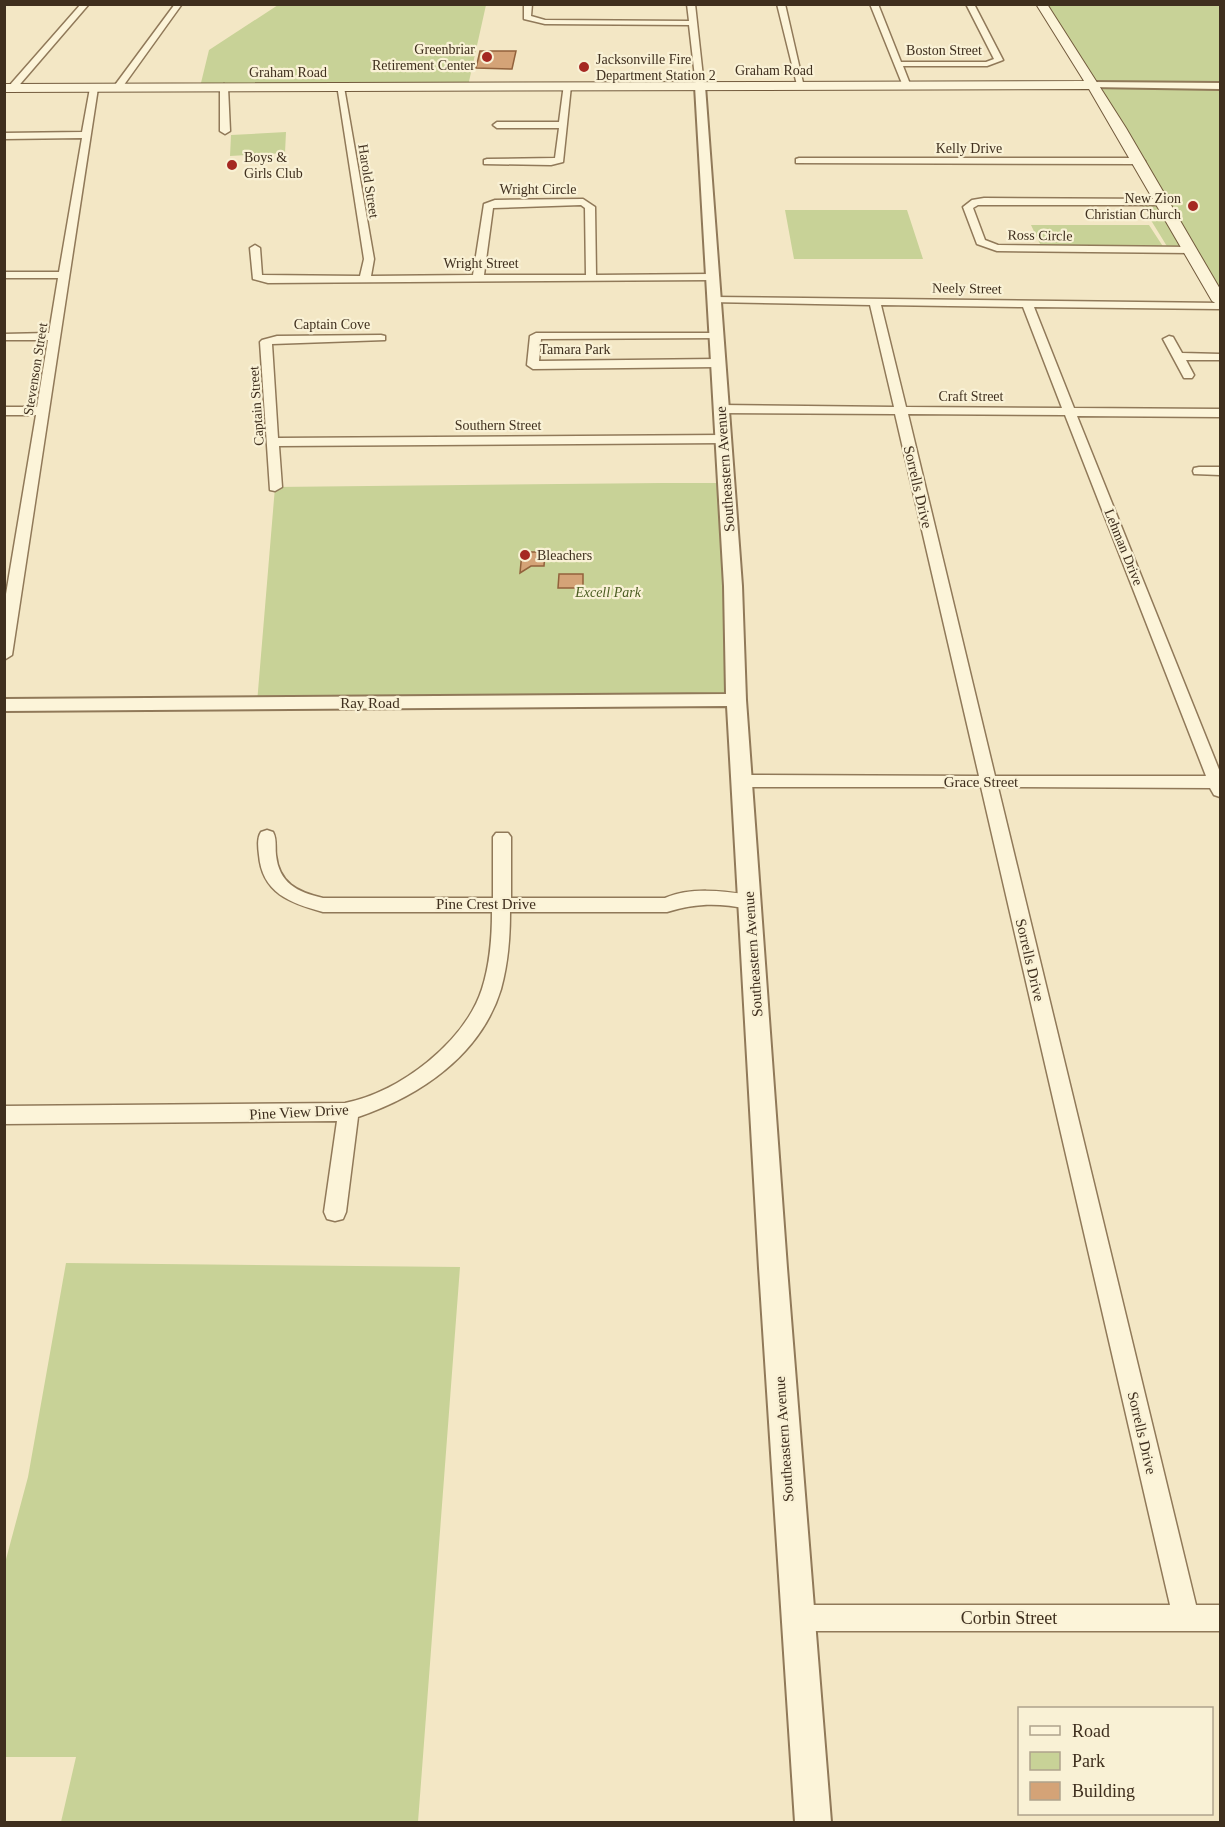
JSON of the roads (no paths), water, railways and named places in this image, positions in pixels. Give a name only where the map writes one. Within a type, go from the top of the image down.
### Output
[{"type":"main road","points":[[1041,4],[1140,161],[1221,301]]},
{"type":"main road","name":"Graham Road","points":[[8,88],[906,84],[1093,86]]},
{"type":"street","points":[[8,88],[86,4]]},
{"type":"street","points":[[118,87],[179,4]]},
{"type":"street","points":[[528,4],[527,17],[545,22],[692,23]]},
{"type":"street","points":[[691,4],[700,86]]},
{"type":"street","points":[[781,4],[801,86]]},
{"type":"street","points":[[874,4],[906,84]]},
{"type":"street","name":"Boston Street","points":[[898,64],[987,64],[999,60],[970,4]]},
{"type":"street","points":[[487,162],[560,160],[567,86]]},
{"type":"street","name":"Southeastern Avenue","points":[[700,86],[733,586],[736,700],[749,903],[813,1822]]},
{"type":"street","name":"Graham Road","points":[[1093,86],[1221,86]]},
{"type":"street","name":"Stevenson Street","points":[[4,655],[10,593],[44,411],[94,87]]},
{"type":"street","points":[[224,87],[225,131]]},
{"type":"street","name":"Harold Street","points":[[340,87],[369,259],[366,278]]},
{"type":"street","points":[[497,125],[564,125]]},
{"type":"street","points":[[4,136],[88,135]]},
{"type":"street","name":"Kelly Drive","points":[[799,161],[1140,161]]},
{"type":"street","name":"Ross Circle","points":[[1164,202],[984,201],[975,202],[968,207],[981,242],[997,248],[1191,250]]},
{"type":"street","name":"Wright Circle","points":[[478,278],[488,206],[495,202],[583,202],[590,207],[591,278]]},
{"type":"street","name":"Wright Street","points":[[255,248],[256,272],[260,279],[268,280],[711,277]]},
{"type":"street","points":[[4,275],[65,275]]},
{"type":"street","name":"Neely Street","points":[[713,300],[1221,306]]},
{"type":"street","name":"Sorrells Drive","points":[[874,302],[1186,1618]]},
{"type":"street","name":"Lehman Drive","points":[[1028,304],[1219,785]]},
{"type":"street","points":[[4,337],[56,336]]},
{"type":"street","name":"Tamara Park","points":[[715,336],[536,336],[533,365],[717,363]]},
{"type":"street","name":"Captain Cove","points":[[283,339],[381,338]]},
{"type":"street","name":"Captain Street","points":[[275,486],[266,342],[283,339]]},
{"type":"street","points":[[1169,339],[1188,375]]},
{"type":"street","points":[[1178,356],[1221,357]]},
{"type":"street","name":"Craft Street","points":[[720,409],[1221,412]]},
{"type":"street","points":[[4,411],[44,411]]},
{"type":"street","name":"Southern Street","points":[[273,442],[723,439]]},
{"type":"street","points":[[1199,471],[1221,471]]},
{"type":"street","name":"Ray Road","points":[[4,705],[736,700]]},
{"type":"street","name":"Grace Street","points":[[742,781],[1219,785]]},
{"type":"street","name":"Pine Crest Drive","points":[[267,836],[266,862],[269,874],[276,884],[306,901],[340,906],[501,903],[667,905],[684,911],[729,911],[749,903]]},
{"type":"street","name":"Pine View Drive","points":[[4,1115],[270,1115],[349,1111],[399,1090],[425,1074],[463,1041],[479,1017],[491,992],[497,967],[502,837]]},
{"type":"street","points":[[335,1212],[349,1111]]},
{"type":"street","name":"Corbin Street","points":[[797,1618],[1221,1618]]},
{"type":"place","name":"Greenbriar Retirement Center","points":[[487,57]]},
{"type":"place","name":"Jacksonville Fire Department Station 2","points":[[584,67]]},
{"type":"place","name":"Boys & Girls Club","points":[[232,165]]},
{"type":"place","name":"New Zion Christian Church","points":[[1193,206]]},
{"type":"place","name":"Bleachers","points":[[525,555]]},
{"type":"park label","name":"Excell Park","points":[[608,592]]}]
